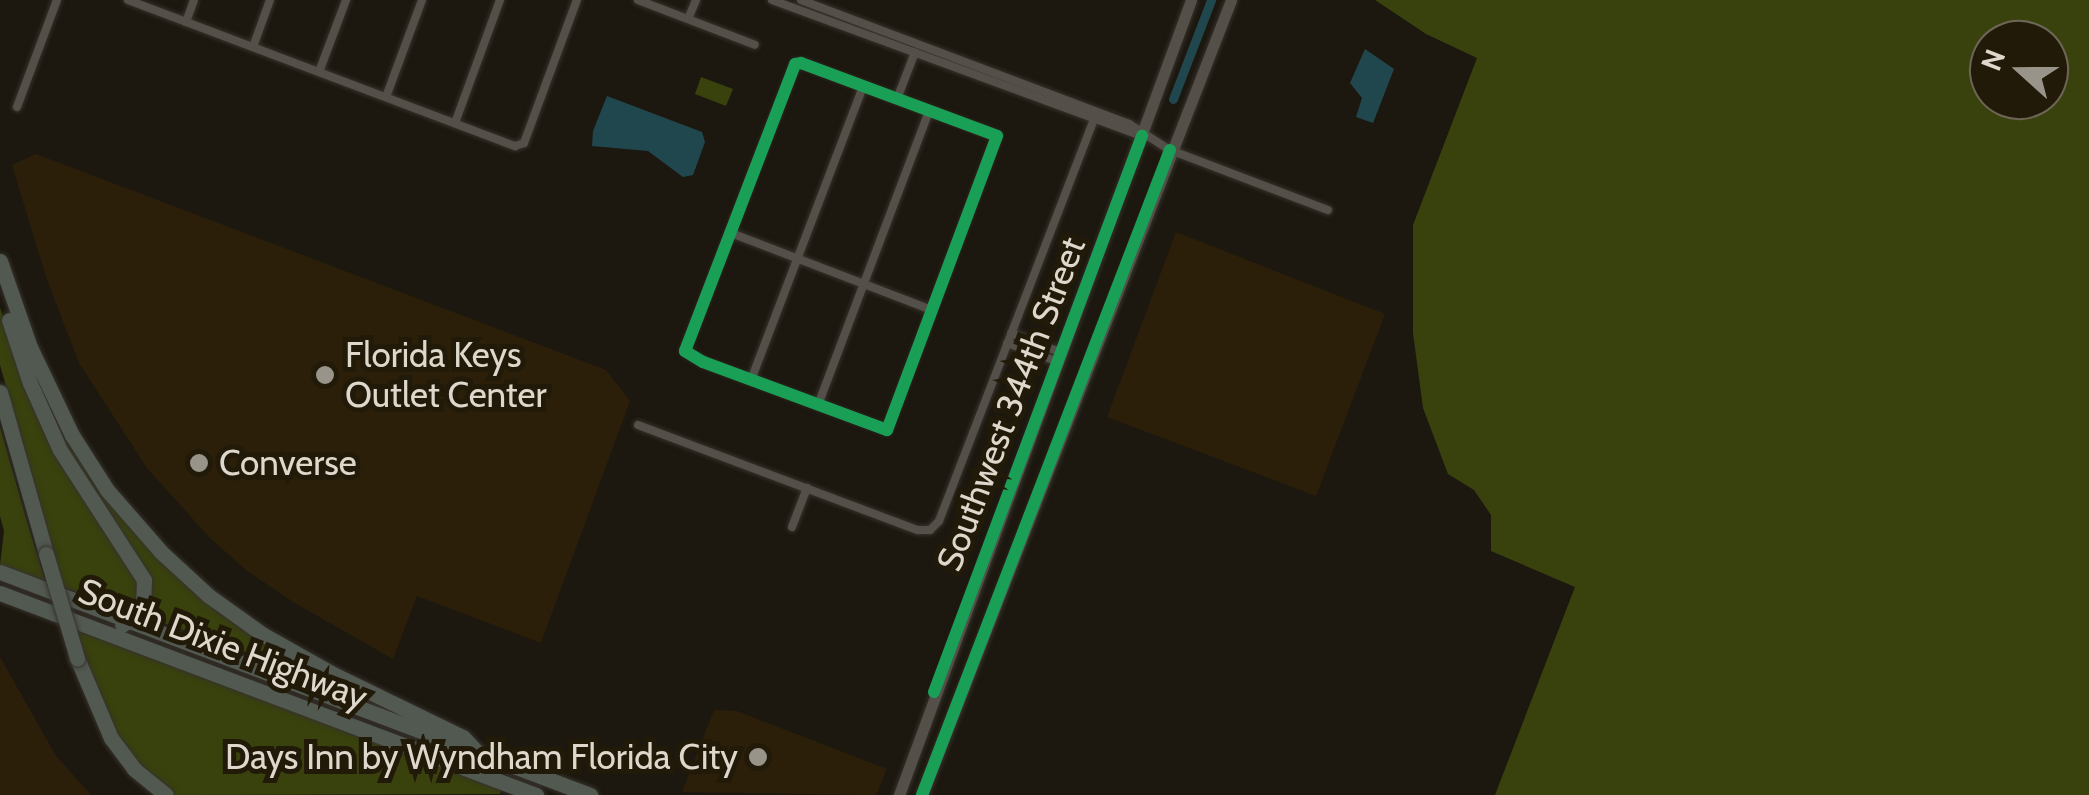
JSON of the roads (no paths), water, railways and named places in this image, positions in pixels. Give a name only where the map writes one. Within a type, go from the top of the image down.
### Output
[{"type":"highway","points":[[0,261],[56,407],[107,490],[150,540],[210,596],[262,634],[333,674],[463,737],[477,752],[590,795]]},
{"type":"highway","points":[[0,287],[26,372],[60,450],[144,580],[146,603],[130,622],[111,627],[81,623]]},
{"type":"highway","points":[[0,392],[77,658],[110,738],[134,769],[166,795]]},
{"type":"highway","name":"South Dixie Highway","points":[[0,572],[477,752]]},
{"type":"highway","name":"South Dixie Highway","points":[[0,593],[536,795]]},
{"type":"main road","name":"Southwest 344th Street","points":[[899,795],[1192,0]]},
{"type":"main road","name":"Southwest 344th Street","points":[[922,795],[1231,0]]},
{"type":"main road","points":[[976,582],[997,596]]},
{"type":"main road","points":[[970,596],[997,596]]},
{"type":"street","points":[[17,108],[58,0]]},
{"type":"street","points":[[128,0],[515,146],[524,142],[578,0]]},
{"type":"street","points":[[186,22],[194,0]]},
{"type":"street","points":[[252,47],[270,0]]},
{"type":"street","points":[[318,72],[346,0]]},
{"type":"street","points":[[386,97],[422,0]]},
{"type":"street","points":[[454,123],[500,0]]},
{"type":"street","points":[[638,0],[755,44]]},
{"type":"street","points":[[688,19],[696,0]]},
{"type":"street","points":[[772,0],[1129,124],[1142,136]]},
{"type":"street","points":[[801,0],[1093,122],[1142,136],[1328,210]]},
{"type":"street","points":[[896,99],[916,49]]},
{"type":"street","points":[[794,64],[863,86],[998,136],[886,430],[693,358],[686,351],[794,64]]},
{"type":"street","points":[[751,380],[863,86]]},
{"type":"street","points":[[818,405],[929,111]]},
{"type":"street","points":[[638,425],[918,530],[930,530],[939,521],[1093,122]]},
{"type":"street","points":[[731,233],[932,310]]},
{"type":"street","points":[[1010,332],[1061,357]]},
{"type":"street","points":[[1007,342],[1061,357]]},
{"type":"street","points":[[792,528],[807,488]]},
{"type":"water","points":[[1365,49],[1394,69],[1373,123],[1356,117],[1362,98],[1350,83]]},
{"type":"water","points":[[607,96],[702,132],[705,142],[693,175],[683,177],[648,151],[592,146],[593,131]]},
{"type":"waterway","points":[[1173,99],[1211,0]]},
{"type":"place","name":"Florida Keys Outlet Center","points":[[325,375]]},
{"type":"place","name":"Converse","points":[[199,463]]},
{"type":"place","name":"Days Inn by Wyndham Florida City","points":[[758,757]]}]
